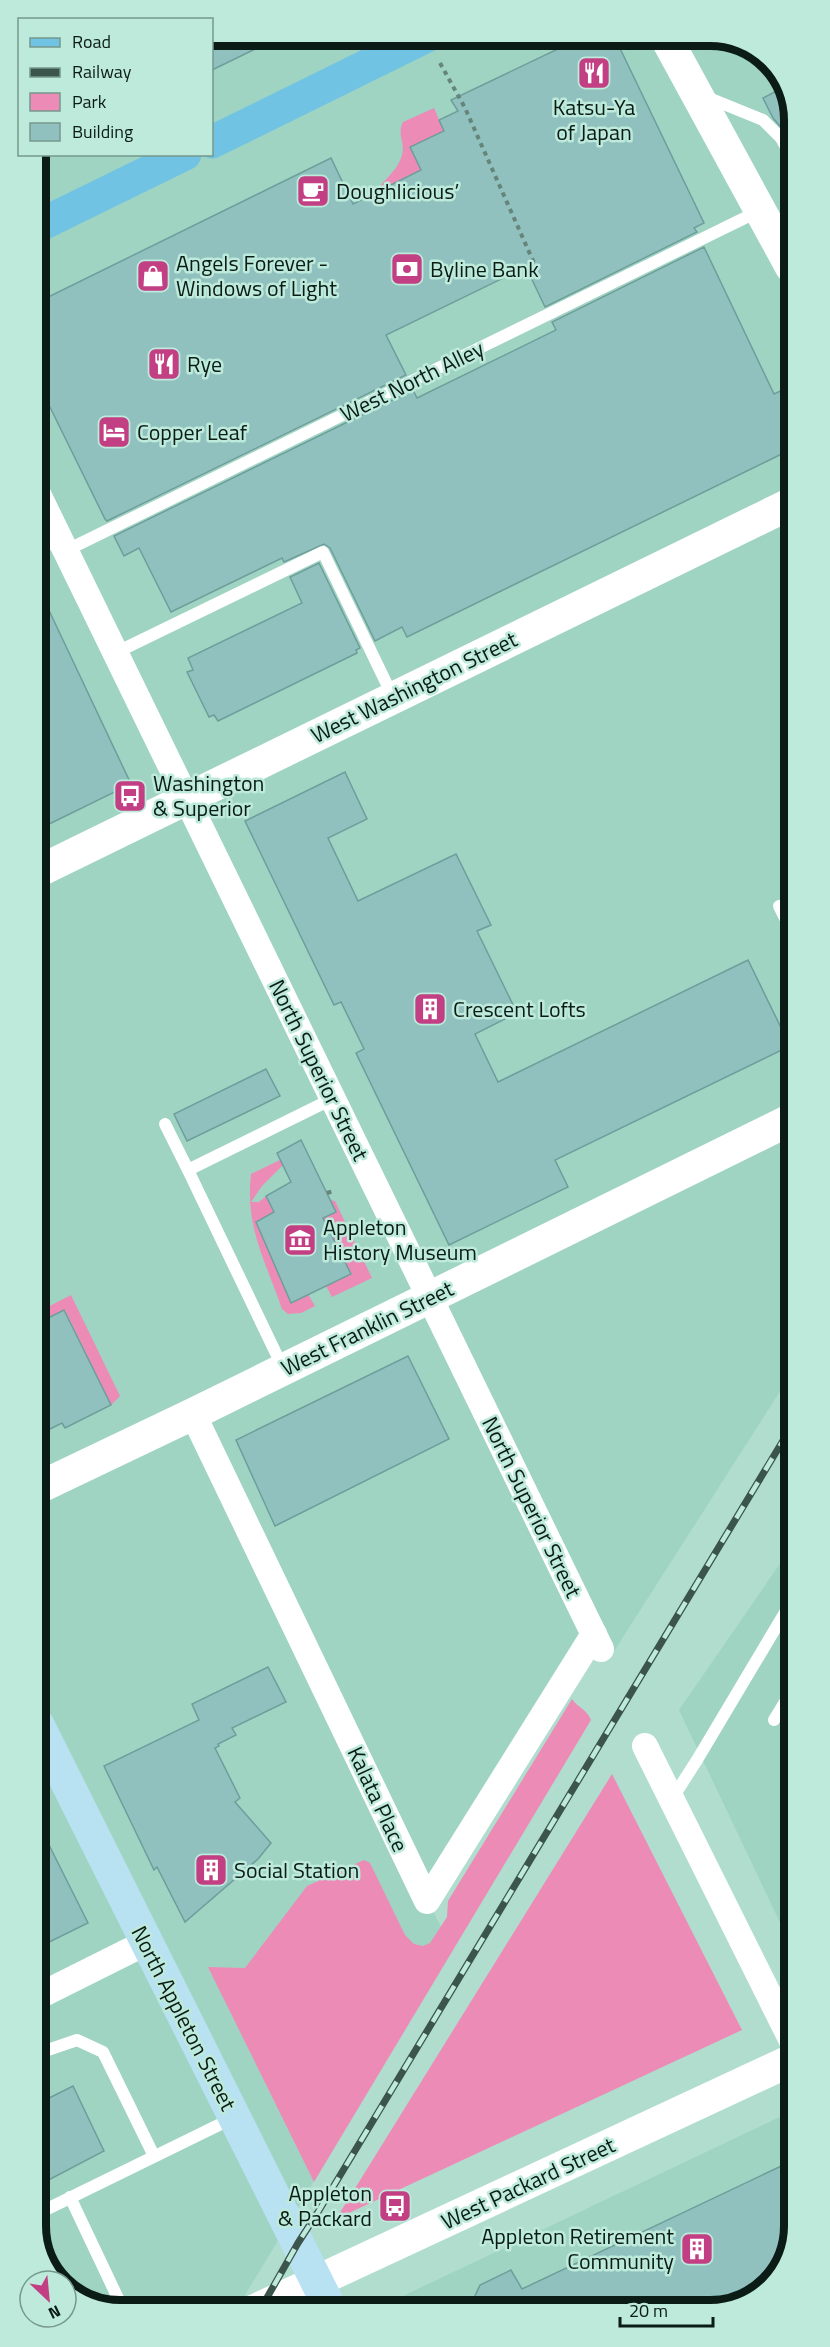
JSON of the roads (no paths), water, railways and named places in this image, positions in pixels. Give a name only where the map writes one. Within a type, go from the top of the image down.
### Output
[{"type":"main road","points":[[213,142],[431,47]]},
{"type":"main road","points":[[46,222],[181,156]]},
{"type":"main road","name":"North Appleton Street","points":[[46,1741],[324,2295]]},
{"type":"street","points":[[671,47],[784,255]]},
{"type":"street","name":"West Washington Street","points":[[46,868],[784,507]]},
{"type":"street","name":"North Superior Street","points":[[46,511],[597,1641]]},
{"type":"street","name":"West Franklin Street","points":[[46,1484],[194,1414],[784,1123]]},
{"type":"street","name":"Kalata Place","points":[[194,1414],[427,1900],[597,1641]]},
{"type":"street","points":[[645,1746],[784,2025]]},
{"type":"street","points":[[46,1993],[146,1943]]},
{"type":"street","name":"West Packard Street","points":[[299,2300],[324,2295],[784,2064]]},
{"type":"lane","points":[[693,91],[763,120],[784,143]]},
{"type":"lane","name":"West North Alley","points":[[46,548],[62,545],[759,211]]},
{"type":"lane","points":[[115,653],[323,552],[393,697]]},
{"type":"lane","points":[[780,906],[784,915]]},
{"type":"lane","points":[[188,1170],[334,1098]]},
{"type":"lane","points":[[165,1124],[283,1369]]},
{"type":"lane","points":[[672,1799],[698,1760],[784,1614]]},
{"type":"lane","points":[[774,1720],[784,1704]]},
{"type":"lane","points":[[46,2051],[77,2040],[103,2052],[154,2157]]},
{"type":"lane","points":[[46,2209],[234,2117]]},
{"type":"lane","points":[[70,2197],[119,2300]]},
{"type":"railway","points":[[266,2300],[784,1439]]},
{"type":"place","name":"Katsu-Ya of Japan","points":[[594,73]]},
{"type":"place","name":"Doughlicious’","points":[[313,191]]},
{"type":"place","name":"Byline Bank","points":[[407,269]]},
{"type":"place","name":"Angels Forever - Windows of Light","points":[[153,276]]},
{"type":"place","name":"Rye","points":[[164,364]]},
{"type":"place","name":"Copper Leaf","points":[[114,432]]},
{"type":"place","name":"Washington & Superior","points":[[130,796]]},
{"type":"place","name":"Crescent Lofts","points":[[430,1009]]},
{"type":"place","name":"Appleton History Museum","points":[[300,1240]]},
{"type":"place","name":"Social Station","points":[[211,1870]]},
{"type":"place","name":"Appleton & Packard","points":[[395,2206]]},
{"type":"place","name":"Appleton Retirement Community","points":[[697,2249]]}]
